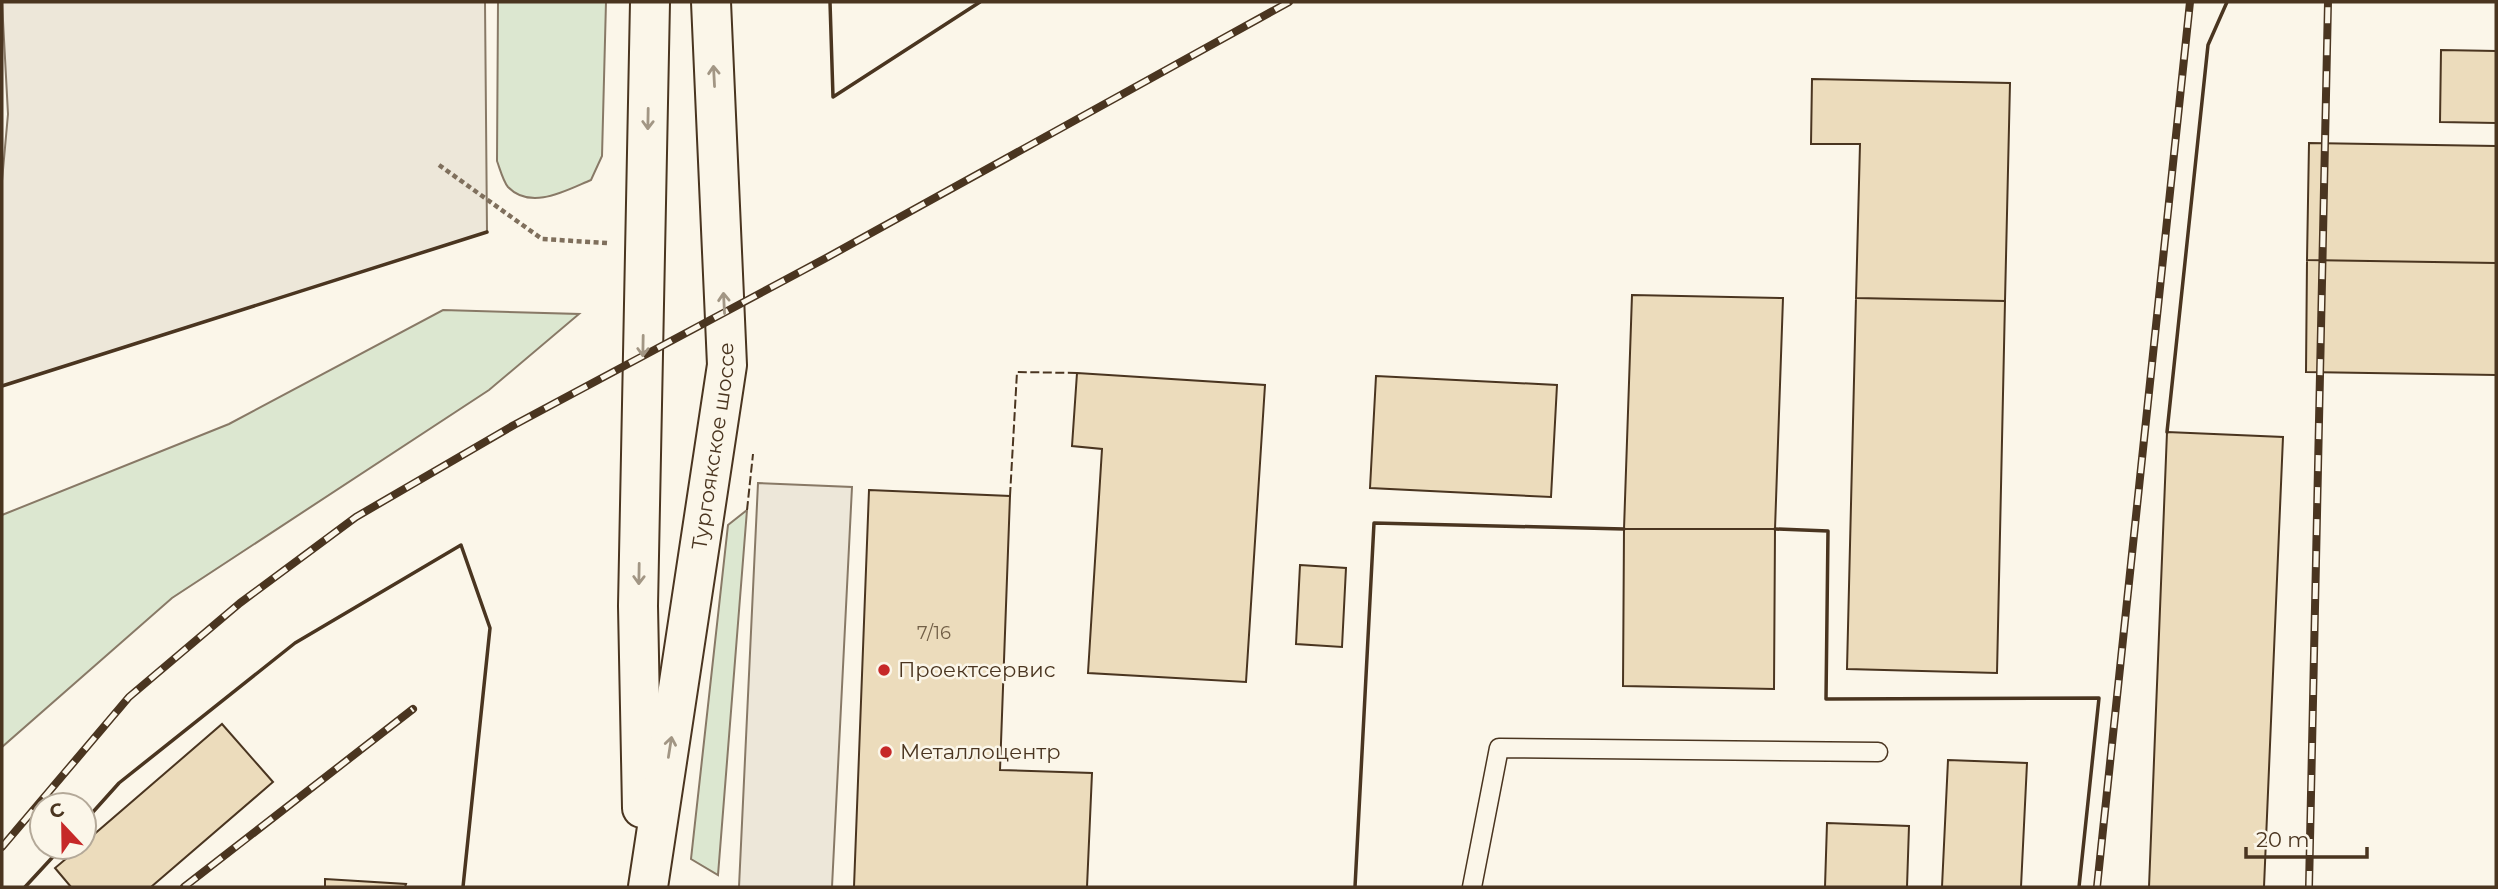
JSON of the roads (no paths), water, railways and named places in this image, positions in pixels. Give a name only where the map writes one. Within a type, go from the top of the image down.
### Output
[{"type":"main road","name":"Тургоякское шоссе","points":[[646,887],[638,606],[650,2]]},
{"type":"main road","name":"Тургоякское шоссе","points":[[646,887],[727,365],[711,2]]},
{"type":"lane","points":[[1472,887],[1499,748],[1878,752]]},
{"type":"railway","points":[[2,847],[129,697],[240,603],[356,517],[514,425],[826,258],[1289,2]]},
{"type":"railway","points":[[2097,887],[2190,2]]},
{"type":"railway","points":[[2309,887],[2328,2]]},
{"type":"railway","points":[[184,887],[413,709]]},
{"type":"place","name":"Проектсервис","points":[[884,670]]},
{"type":"place","name":"Металлоцентр","points":[[886,752]]}]
